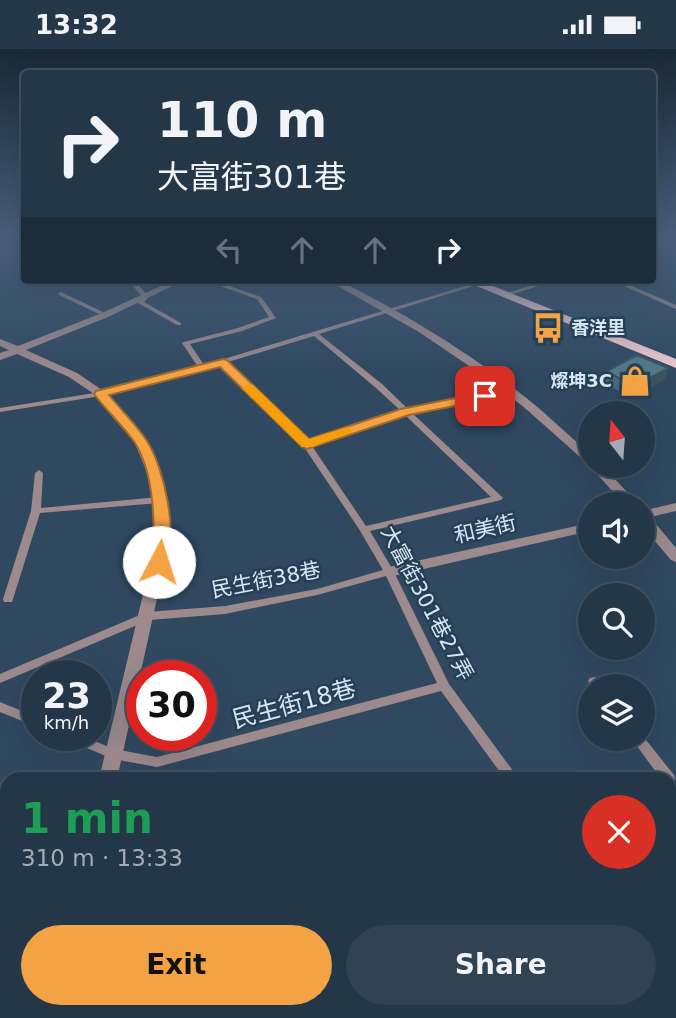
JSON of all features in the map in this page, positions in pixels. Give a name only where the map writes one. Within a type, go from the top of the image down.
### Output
[{"type":"main road","points":[[477,284],[676,365]]},
{"type":"street","points":[[0,357],[105,315],[172,284]]},
{"type":"street","points":[[339,284],[394,311],[436,337],[511,391],[578,450]]},
{"type":"street","points":[[0,342],[73,375],[101,394],[141,442],[156,480],[163,540],[109,772]]},
{"type":"street","points":[[606,478],[620,492]]},
{"type":"street","points":[[655,513],[676,507]]},
{"type":"street","name":"和美街","points":[[389,572],[578,530]]},
{"type":"street","points":[[655,532],[676,557]]},
{"type":"lane","points":[[135,284],[146,296],[140,302],[179,324]]},
{"type":"lane","points":[[202,368],[186,343],[240,330],[273,318],[259,299],[217,284]]},
{"type":"lane","points":[[0,410],[101,394],[202,368],[394,311],[467,284]]},
{"type":"lane","points":[[504,295],[541,284]]},
{"type":"lane","points":[[622,284],[676,307]]},
{"type":"lane","points":[[61,294],[105,315]]},
{"type":"lane","points":[[316,335],[379,386],[498,498],[364,529]]},
{"type":"lane","name":"大富街301巷27弄","points":[[223,362],[307,445],[364,529],[389,572],[444,686],[508,772]]},
{"type":"lane","points":[[307,445],[405,412],[511,391]]},
{"type":"lane","points":[[8,599],[36,511],[39,473]]},
{"type":"lane","points":[[36,511],[159,500]]},
{"type":"lane","name":"民生街38巷","points":[[0,679],[147,617],[225,610],[317,592],[389,572]]},
{"type":"lane","name":"民生街18巷","points":[[106,751],[157,762],[444,686]]},
{"type":"lane","points":[[0,707],[21,716]]},
{"type":"lane","points":[[647,751],[663,772]]},
{"type":"building","points":[[637,355],[668,368],[634,387],[607,371]]},
{"type":"slow traffic","points":[[249,388],[307,445],[347,432]]},
{"type":"place","name":"香洋里","points":[[548,328]]},
{"type":"place","name":"燦坤3C","points":[[635,381]]},
{"type":"route","points":[[159,562],[163,540],[156,480],[141,442],[101,394],[223,362],[307,445],[405,412],[485,396]]}]
